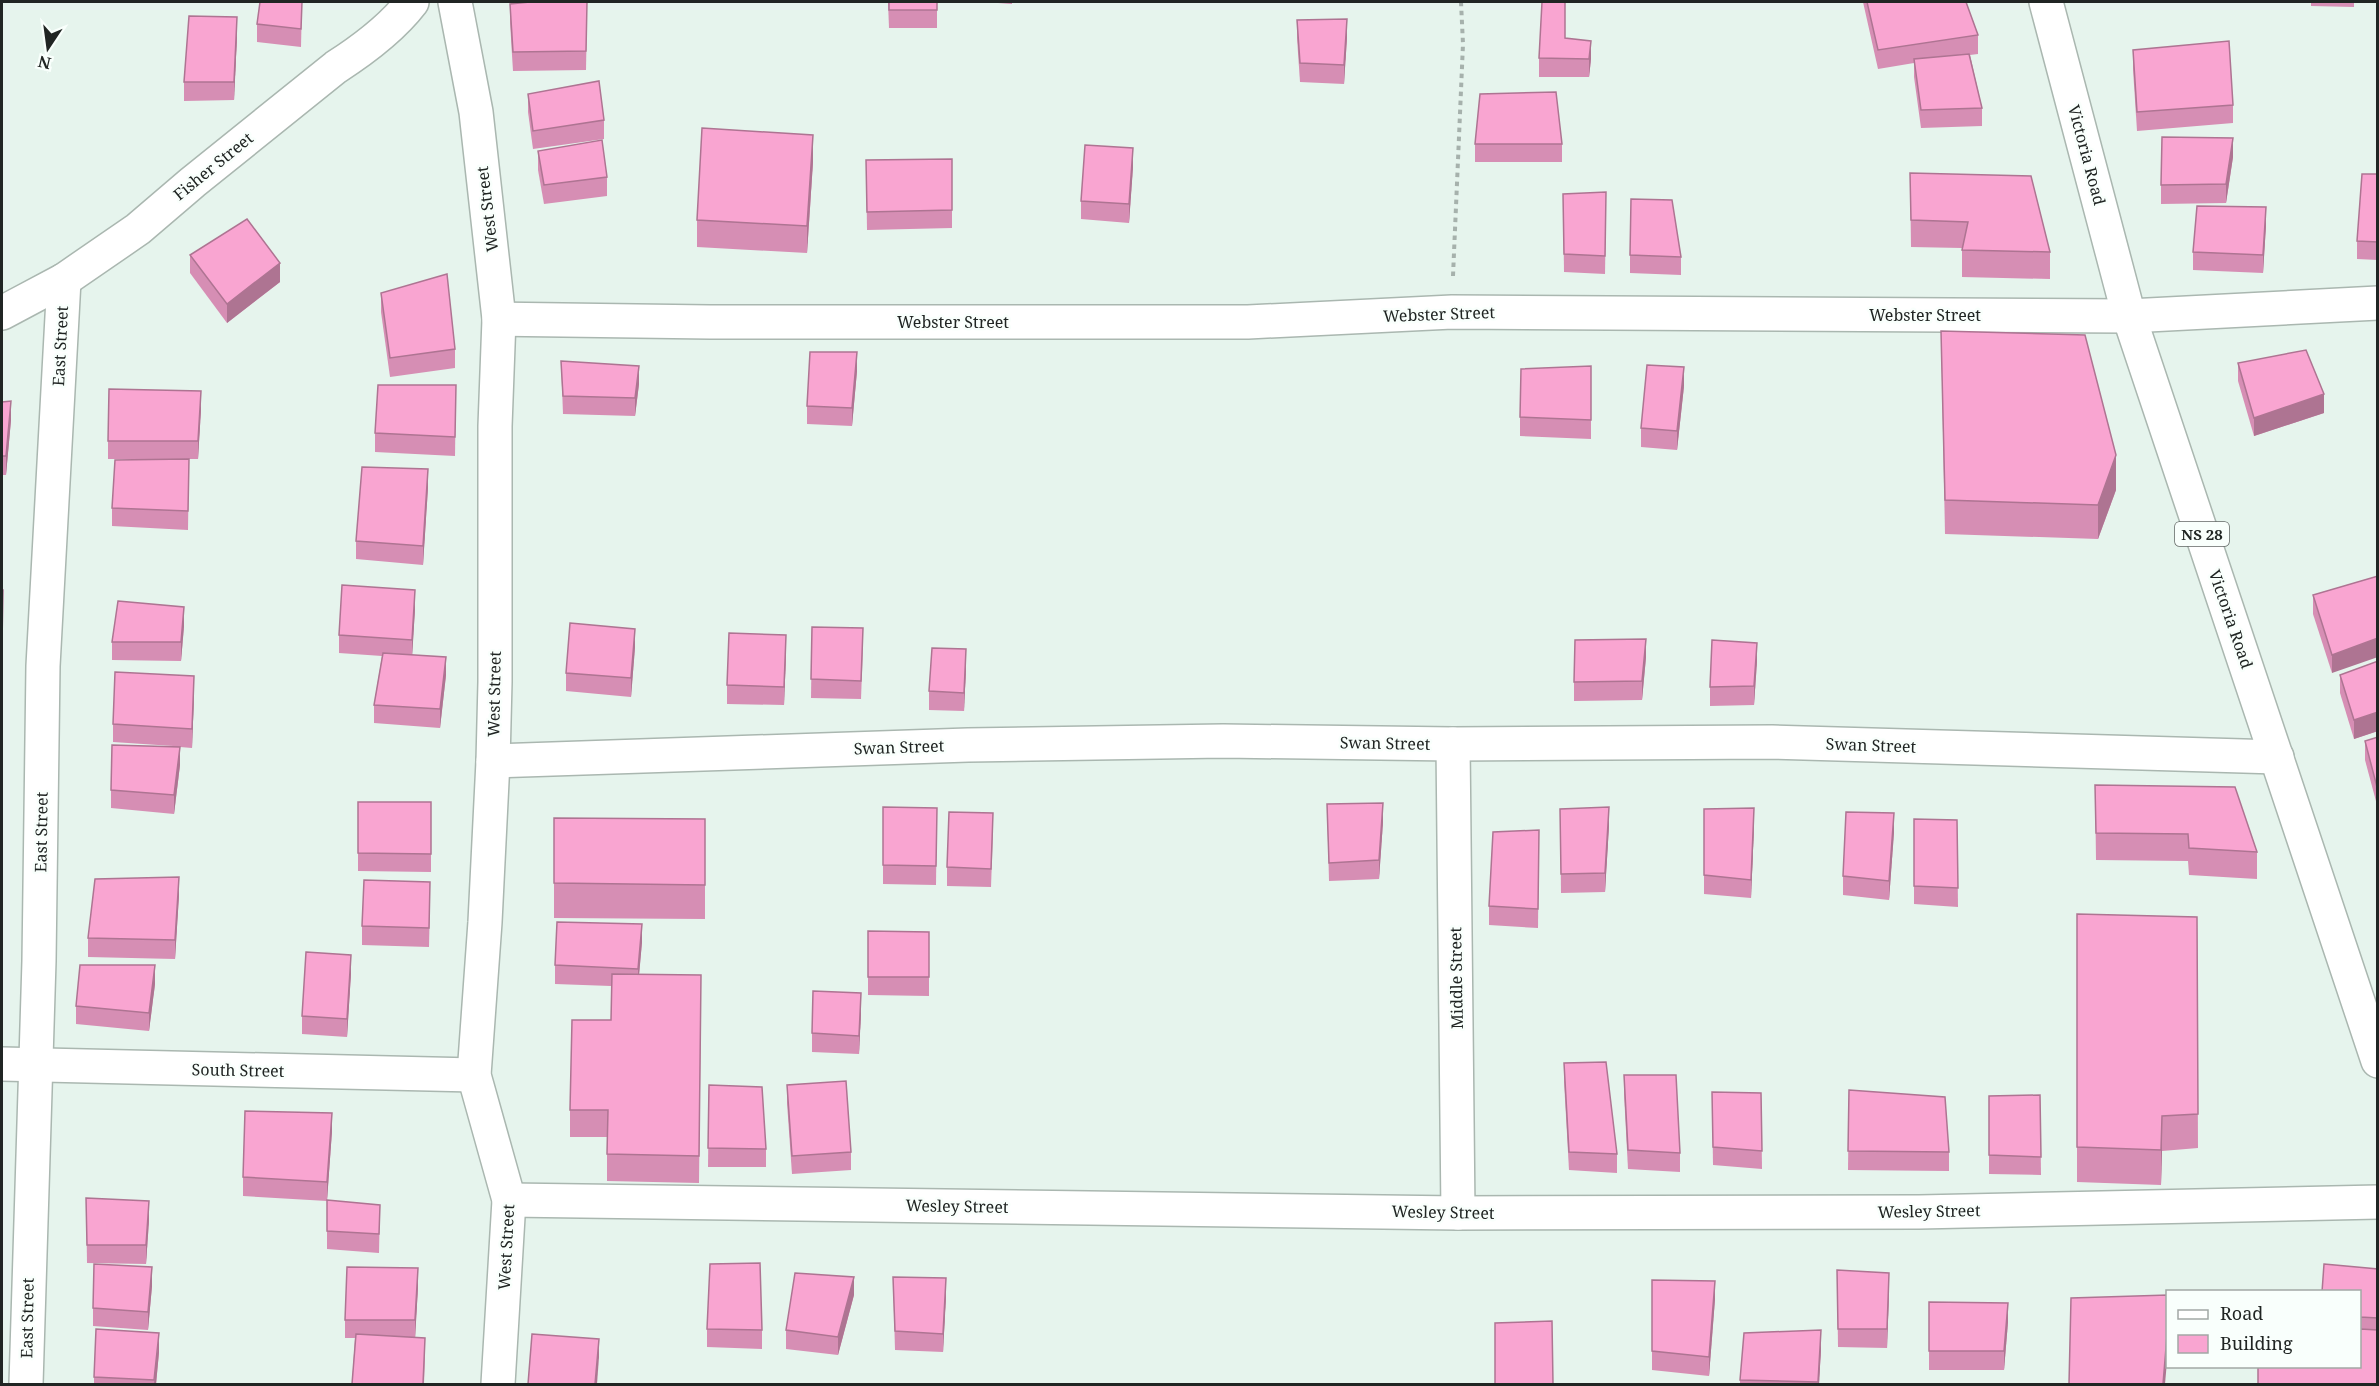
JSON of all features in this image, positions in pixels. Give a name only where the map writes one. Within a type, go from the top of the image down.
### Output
[{"type":"street","name":"Fisher Street","points":[[2,313],[64,280],[138,229],[291,103],[390,26],[412,2]]},
{"type":"street","name":"West Street","points":[[455,2],[476,112],[500,319],[495,426],[493,761],[474,1075],[509,1200],[498,1384]]},
{"type":"street","name":"Victoria Road","points":[[2046,2],[2129,316],[2378,1061]]},
{"type":"street","name":"East Street","points":[[26,1384],[39,961],[43,666],[64,280]]},
{"type":"street","name":"Webster Street","points":[[500,319],[710,322],[1237,322],[1452,312],[2129,316],[2378,303]]},
{"type":"street","name":"Swan Street","points":[[493,761],[968,745],[1223,741],[1453,744],[1772,742],[2277,757]]},
{"type":"street","name":"Middle Street","points":[[1453,744],[1458,1213]]},
{"type":"street","name":"South Street","points":[[2,1064],[35,1067],[474,1075]]},
{"type":"street","name":"Wesley Street","points":[[509,1200],[1458,1213],[1911,1212],[2378,1202]]},
{"type":"path","points":[[1452,312],[1463,44],[1461,2]]},
{"type":"building","points":[[260,2],[302,2],[301,29],[257,24]]},
{"type":"building","points":[[587,2],[586,51],[513,52],[510,4]]},
{"type":"building","points":[[889,2],[937,2],[937,10],[889,10]]},
{"type":"building","points":[[1542,2],[1565,2],[1565,38],[1591,41],[1589,59],[1539,58]]},
{"type":"building","points":[[1867,2],[1966,2],[1978,35],[1878,50]]},
{"type":"building","points":[[189,16],[237,17],[234,82],[184,82]]},
{"type":"building","points":[[1347,19],[1344,65],[1300,63],[1297,20]]},
{"type":"building","points":[[2229,41],[2233,105],[2137,112],[2133,50]]},
{"type":"building","points":[[1969,54],[1982,108],[1921,110],[1914,59]]},
{"type":"building","points":[[599,81],[604,120],[533,131],[528,94]]},
{"type":"building","points":[[1556,92],[1562,144],[1475,144],[1480,94]]},
{"type":"building","points":[[702,128],[813,135],[807,226],[697,220]]},
{"type":"building","points":[[2162,137],[2233,138],[2226,184],[2161,185]]},
{"type":"building","points":[[602,140],[607,177],[544,185],[538,151]]},
{"type":"building","points":[[1085,145],[1133,148],[1129,204],[1081,201]]},
{"type":"building","points":[[952,159],[952,210],[867,212],[866,160]]},
{"type":"building","points":[[1910,173],[2031,176],[2050,252],[1962,250],[1968,222],[1911,220]]},
{"type":"building","points":[[2362,174],[2378,174],[2378,242],[2357,241]]},
{"type":"building","points":[[1606,192],[1605,256],[1564,254],[1563,194]]},
{"type":"building","points":[[1631,199],[1672,200],[1681,257],[1630,255]]},
{"type":"building","points":[[2197,206],[2266,207],[2263,255],[2193,252]]},
{"type":"building","points":[[247,219],[280,263],[227,304],[190,255]]},
{"type":"building","points":[[447,274],[455,349],[390,358],[381,293]]},
{"type":"building","points":[[1941,331],[2085,335],[2116,455],[2098,505],[1945,500]]},
{"type":"building","points":[[2306,350],[2324,394],[2254,418],[2238,363]]},
{"type":"building","points":[[810,352],[857,352],[852,408],[807,406]]},
{"type":"building","points":[[561,361],[639,366],[635,398],[563,396]]},
{"type":"building","points":[[1647,365],[1684,367],[1677,431],[1641,428]]},
{"type":"building","points":[[1591,366],[1591,420],[1520,417],[1521,369]]},
{"type":"building","points":[[378,385],[456,385],[455,437],[375,433]]},
{"type":"building","points":[[109,389],[201,391],[198,441],[108,441]]},
{"type":"building","points":[[11,401],[6,456],[2,456],[2,402]]},
{"type":"building","points":[[189,459],[188,511],[112,508],[115,460]]},
{"type":"building","points":[[362,467],[428,469],[423,546],[356,541]]},
{"type":"building","points":[[2378,576],[2378,638],[2332,655],[2313,595]]},
{"type":"building","points":[[342,585],[415,590],[412,640],[339,635]]},
{"type":"building","points":[[2,590],[3,590],[2,642]]},
{"type":"building","points":[[118,601],[184,607],[181,642],[112,642]]},
{"type":"building","points":[[570,623],[635,629],[631,678],[566,673]]},
{"type":"building","points":[[812,627],[863,628],[861,681],[811,679]]},
{"type":"building","points":[[729,633],[786,635],[784,687],[727,685]]},
{"type":"building","points":[[1646,639],[1642,681],[1574,682],[1575,640]]},
{"type":"building","points":[[1712,640],[1757,643],[1754,686],[1710,687]]},
{"type":"building","points":[[932,648],[966,649],[964,693],[929,691]]},
{"type":"building","points":[[383,653],[446,657],[440,709],[374,705]]},
{"type":"building","points":[[2378,661],[2378,712],[2354,720],[2340,675]]},
{"type":"building","points":[[115,672],[194,676],[192,729],[113,724]]},
{"type":"building","points":[[2378,737],[2378,786],[2377,787],[2365,741]]},
{"type":"building","points":[[112,745],[180,747],[174,795],[111,790]]},
{"type":"building","points":[[2095,785],[2235,787],[2257,852],[2189,848],[2188,834],[2096,833]]},
{"type":"building","points":[[358,802],[431,802],[431,854],[358,853]]},
{"type":"building","points":[[1383,803],[1379,860],[1329,863],[1327,804]]},
{"type":"building","points":[[883,807],[937,808],[936,866],[883,865]]},
{"type":"building","points":[[1609,807],[1605,873],[1561,874],[1560,809]]},
{"type":"building","points":[[1754,808],[1751,880],[1704,875],[1704,809]]},
{"type":"building","points":[[949,812],[993,813],[991,869],[947,867]]},
{"type":"building","points":[[1846,812],[1894,813],[1889,881],[1843,876]]},
{"type":"building","points":[[554,818],[705,819],[705,885],[554,883]]},
{"type":"building","points":[[1914,819],[1957,820],[1958,888],[1914,886]]},
{"type":"building","points":[[1539,830],[1538,909],[1489,906],[1493,832]]},
{"type":"building","points":[[179,877],[175,940],[88,938],[95,879]]},
{"type":"building","points":[[364,880],[430,882],[429,928],[362,926]]},
{"type":"building","points":[[2077,914],[2197,917],[2198,1114],[2162,1116],[2161,1150],[2077,1147]]},
{"type":"building","points":[[557,922],[642,924],[638,969],[555,965]]},
{"type":"building","points":[[868,931],[929,932],[929,977],[868,977]]},
{"type":"building","points":[[306,952],[351,955],[347,1019],[302,1016]]},
{"type":"building","points":[[80,965],[155,965],[149,1013],[76,1006]]},
{"type":"building","points":[[612,974],[701,975],[699,1156],[607,1154],[608,1110],[570,1110],[572,1020],[611,1020]]},
{"type":"building","points":[[813,991],[861,993],[859,1036],[812,1033]]},
{"type":"building","points":[[1606,1062],[1617,1154],[1569,1152],[1564,1063]]},
{"type":"building","points":[[1624,1075],[1676,1075],[1680,1153],[1628,1150]]},
{"type":"building","points":[[846,1081],[851,1152],[792,1156],[787,1085]]},
{"type":"building","points":[[709,1085],[762,1087],[766,1149],[708,1148]]},
{"type":"building","points":[[1849,1090],[1945,1097],[1949,1152],[1848,1151]]},
{"type":"building","points":[[1712,1092],[1761,1093],[1762,1151],[1713,1147]]},
{"type":"building","points":[[2040,1095],[2041,1157],[1989,1155],[1989,1096]]},
{"type":"building","points":[[245,1111],[332,1113],[327,1182],[243,1177]]},
{"type":"building","points":[[86,1198],[149,1201],[146,1245],[87,1245]]},
{"type":"building","points":[[327,1200],[380,1205],[379,1234],[327,1231]]},
{"type":"building","points":[[760,1263],[762,1330],[707,1329],[710,1264]]},
{"type":"building","points":[[94,1264],[152,1267],[148,1312],[93,1308]]},
{"type":"building","points":[[2324,1264],[2378,1269],[2378,1318],[2361,1317],[2361,1290],[2322,1290]]},
{"type":"building","points":[[347,1267],[418,1268],[415,1320],[345,1320]]},
{"type":"building","points":[[1837,1270],[1889,1273],[1887,1329],[1838,1329]]},
{"type":"building","points":[[795,1273],[854,1277],[838,1337],[786,1330]]},
{"type":"building","points":[[893,1277],[946,1278],[943,1334],[895,1331]]},
{"type":"building","points":[[1652,1280],[1715,1281],[1709,1357],[1652,1351]]},
{"type":"building","points":[[2166,1295],[2163,1384],[2069,1384],[2071,1298]]},
{"type":"building","points":[[1929,1302],[2008,1303],[2004,1351],[1929,1351]]},
{"type":"building","points":[[1552,1321],[1553,1384],[1495,1384],[1495,1323]]},
{"type":"building","points":[[96,1329],[159,1333],[154,1380],[94,1377]]},
{"type":"building","points":[[2361,1329],[2378,1330],[2378,1384],[2258,1384],[2258,1368],[2361,1368]]},
{"type":"building","points":[[1821,1330],[1818,1382],[1740,1380],[1744,1333]]},
{"type":"building","points":[[356,1334],[425,1338],[423,1384],[352,1384]]},
{"type":"building","points":[[532,1334],[599,1339],[595,1384],[528,1384]]}]
